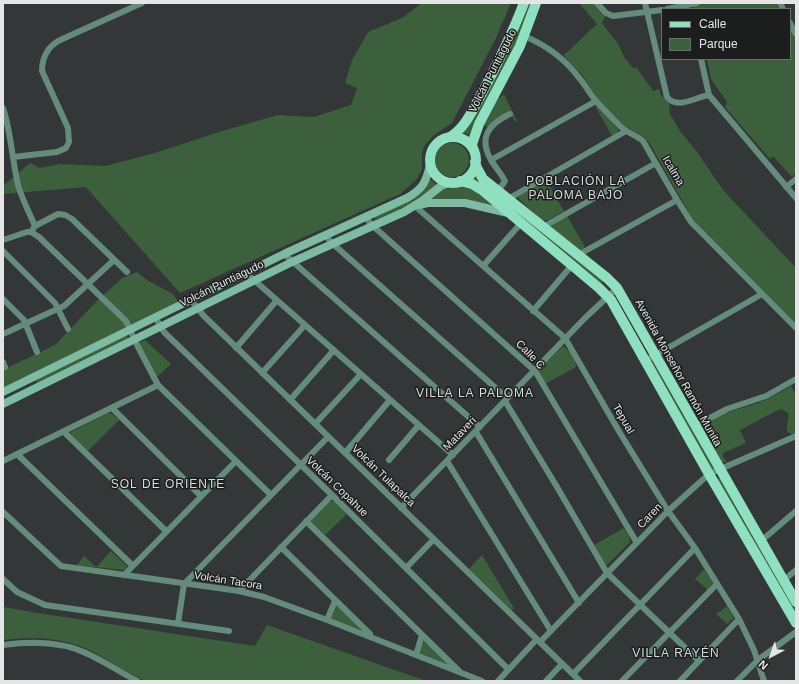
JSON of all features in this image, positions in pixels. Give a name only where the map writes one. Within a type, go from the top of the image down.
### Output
[{"type":"main road","name":"Volcán Puntiagudo","points":[[450,137],[464,124],[480,96],[509,41],[524,3]]},
{"type":"main road","name":"Volcán Puntiagudo","points":[[473,150],[472,144],[479,124],[524,36],[536,3]]},
{"type":"main road","points":[[450,137],[463,140],[469,144],[473,150],[475,162],[471,174],[460,182],[450,183],[439,178],[435,175],[430,165],[431,152],[434,147],[444,139],[450,137]]},
{"type":"main road","name":"Avenida Monseñor Ramón Munita","points":[[475,162],[483,179],[607,278],[617,288],[796,602]]},
{"type":"main road","name":"Volcán Puntiagudo","points":[[3,392],[284,254],[397,202],[418,190],[426,180],[430,165]]},
{"type":"main road","name":"Avenida Monseñor Ramón Munita","points":[[460,182],[472,184],[478,187],[522,222],[608,296],[796,624]]},
{"type":"main road","name":"Volcán Puntiagudo","points":[[3,404],[292,262],[415,206],[441,186],[450,183]]},
{"type":"main road","name":"Avenida Monseñor Ramón Munita","points":[[415,206],[428,203],[461,202],[512,214]]},
{"type":"main road","points":[[28,379],[33,390]]},
{"type":"street","points":[[13,157],[57,152],[66,148],[70,142],[68,128],[42,71],[42,64],[48,49],[58,41],[142,3]]},
{"type":"street","points":[[597,3],[606,13],[613,16],[661,10]]},
{"type":"street","points":[[644,3],[666,93],[669,99],[677,103],[709,95]]},
{"type":"street","points":[[676,8],[691,6],[697,3]]},
{"type":"street","points":[[791,25],[796,34]]},
{"type":"street","name":"Icalma","points":[[524,36],[543,46],[560,58],[579,78],[596,100],[626,131],[643,141],[677,200],[696,227],[796,328]]},
{"type":"street","points":[[700,60],[709,95],[796,198]]},
{"type":"street","points":[[491,160],[596,100]]},
{"type":"street","points":[[3,108],[18,185],[35,226]]},
{"type":"street","points":[[498,191],[505,181],[491,160],[485,142],[488,131],[495,122],[510,114]]},
{"type":"street","points":[[508,199],[626,131]]},
{"type":"street","points":[[543,227],[656,163]]},
{"type":"street","points":[[786,187],[796,179]]},
{"type":"street","points":[[578,255],[677,200]]},
{"type":"street","name":"Tepual","points":[[415,206],[565,338],[620,433],[668,511],[695,548],[739,619],[754,650],[764,681]]},
{"type":"street","points":[[31,232],[35,226],[58,214],[65,215],[72,219],[127,272]]},
{"type":"street","name":"Calle C","points":[[365,216],[373,226],[534,371],[637,543]]},
{"type":"street","points":[[483,266],[522,222]]},
{"type":"street","points":[[3,240],[31,232],[39,237],[124,319],[128,324],[134,340],[158,385],[271,495]]},
{"type":"street","points":[[326,235],[333,244],[506,400],[607,573],[699,661]]},
{"type":"street","points":[[3,251],[55,303],[68,329]]},
{"type":"street","points":[[284,254],[478,429],[579,603]]},
{"type":"street","points":[[3,334],[59,309],[71,301],[114,260]]},
{"type":"street","points":[[533,310],[572,265]]},
{"type":"street","points":[[246,273],[453,455]]},
{"type":"street","name":"Mataveri","points":[[401,508],[565,338],[617,288]]},
{"type":"street","points":[[645,361],[762,294]]},
{"type":"street","points":[[3,299],[24,320],[37,352]]},
{"type":"street","name":"Volcán Tulapalca","points":[[191,300],[197,309],[236,348],[580,681]]},
{"type":"street","points":[[236,348],[277,300]]},
{"type":"street","name":"Volcán Copahue","points":[[155,317],[161,327],[508,669]]},
{"type":"street","points":[[262,373],[305,325]]},
{"type":"street","points":[[290,400],[334,350]]},
{"type":"street","points":[[315,424],[361,374]]},
{"type":"street","points":[[695,426],[727,409],[766,396],[796,380]]},
{"type":"street","points":[[3,461],[158,385]]},
{"type":"street","points":[[345,453],[390,400]]},
{"type":"street","points":[[112,408],[201,496]]},
{"type":"street","points":[[389,460],[419,425]]},
{"type":"street","points":[[64,432],[166,531]]},
{"type":"street","points":[[178,623],[184,584],[328,437]]},
{"type":"street","points":[[794,437],[796,444]]},
{"type":"street","name":"Caren","points":[[538,641],[551,631],[579,603],[668,511],[709,474],[794,437]]},
{"type":"street","points":[[17,454],[133,566]]},
{"type":"street","points":[[124,576],[166,531],[236,461]]},
{"type":"street","points":[[447,461],[551,631]]},
{"type":"street","points":[[239,591],[332,495]]},
{"type":"street","points":[[761,541],[796,511]]},
{"type":"street","name":"Volcán Tacora","points":[[3,512],[59,565],[124,576],[239,591],[264,597],[372,637],[482,681]]},
{"type":"street","points":[[306,521],[460,672]]},
{"type":"street","points":[[406,568],[434,539]]},
{"type":"street","points":[[281,547],[372,637]]},
{"type":"street","points":[[573,674],[695,548]]},
{"type":"street","points":[[784,580],[796,570]]},
{"type":"street","points":[[3,579],[19,594],[45,605],[229,631]]},
{"type":"street","points":[[622,681],[717,584]]},
{"type":"street","points":[[327,620],[336,601]]},
{"type":"street","points":[[680,681],[739,619]]},
{"type":"street","points":[[737,681],[758,660],[796,632]]},
{"type":"street","points":[[416,655],[422,635]]},
{"type":"street","points":[[498,681],[508,669],[538,641]]},
{"type":"street","points":[[3,645],[38,642],[67,646],[88,654],[137,681]]},
{"type":"street","points":[[546,681],[562,664]]},
{"type":"green space","points":[[422,3],[511,3],[495,40],[452,123],[434,135],[425,145],[422,153],[422,169],[417,179],[400,194],[180,293],[86,187],[3,194],[3,186],[30,163],[40,168],[60,164],[105,166],[155,153],[222,131],[278,115],[314,117],[351,105],[357,88],[345,83],[352,60],[368,32],[402,18]]},
{"type":"green space","points":[[528,3],[533,3],[522,33],[469,135],[462,132]]},
{"type":"green space","points":[[579,3],[594,3],[606,15],[602,23],[618,44],[624,57],[633,68],[637,68],[653,91],[659,89],[661,95],[669,103],[670,114],[680,131],[697,152],[723,190],[796,268],[796,325],[693,220],[650,144],[644,137],[624,126],[606,108],[598,99],[583,76],[565,57],[564,55],[597,24]]},
{"type":"green space","points":[[694,3],[776,3],[778,8],[694,8]]},
{"type":"green space","points":[[791,29],[796,41],[796,173],[792,177],[773,156],[770,159],[725,107],[727,102],[711,79],[707,60],[791,60]]},
{"type":"green space","points":[[504,94],[517,121],[515,122],[510,112],[488,128],[484,125],[497,100]]},
{"type":"green space","points":[[595,106],[618,129],[618,133],[612,136]]},
{"type":"green space","points":[[449,143],[455,143],[459,144],[466,150],[469,160],[468,167],[462,174],[455,177],[449,177],[445,176],[438,170],[435,163],[435,157],[436,153],[442,146]]},
{"type":"green space","points":[[476,176],[604,280],[601,284],[472,180]]},
{"type":"green space","points":[[430,179],[437,185],[415,203],[375,220],[374,217],[428,183]]},
{"type":"green space","points":[[545,181],[564,211],[548,220],[542,221],[518,198]]},
{"type":"green space","points":[[462,186],[472,188],[493,205],[469,200],[431,199],[442,190]]},
{"type":"green space","points":[[567,216],[584,245],[584,249],[579,251],[551,227]]},
{"type":"green space","points":[[137,272],[147,280],[173,294],[178,302],[3,389],[3,370],[55,345],[97,301],[122,278]]},
{"type":"green space","points":[[125,335],[128,339],[37,383],[36,382],[35,379]]},
{"type":"green space","points":[[145,340],[171,364],[158,376],[156,376],[139,343]]},
{"type":"green space","points":[[563,346],[572,355],[576,367],[545,384],[538,371]]},
{"type":"green space","points":[[653,360],[715,469],[712,471],[651,361]]},
{"type":"green space","points":[[791,386],[796,395],[796,433],[790,434],[788,432],[788,413],[781,409],[778,410],[740,430],[746,443],[723,453],[723,457],[727,462],[721,462],[701,429],[704,424],[728,412],[768,399]]},
{"type":"green space","points":[[109,413],[119,420],[88,451],[71,435],[71,432]]},
{"type":"green space","points":[[720,478],[796,607],[796,613],[716,480]]},
{"type":"green space","points":[[329,502],[335,502],[347,514],[325,535],[311,521]]},
{"type":"green space","points":[[624,528],[629,536],[630,542],[606,566],[594,545]]},
{"type":"green space","points":[[111,551],[127,566],[126,569],[122,570],[77,565],[84,556],[96,567]]},
{"type":"green space","points":[[482,555],[514,608],[512,610],[469,569]]},
{"type":"green space","points":[[704,569],[713,583],[708,590],[695,579]]},
{"type":"green space","points":[[337,605],[360,628],[360,629],[331,619]]},
{"type":"green space","points":[[727,606],[734,618],[727,624],[716,614]]},
{"type":"green space","points":[[3,607],[255,646],[267,625],[426,681],[145,681],[92,651],[75,644],[45,639],[24,638],[3,640]]},
{"type":"green space","points":[[425,642],[450,665],[419,653],[422,643]]},
{"type":"district","name":"POBLACIÓN LA PALOMA BAJO","points":[[576,189]]},
{"type":"district","name":"VILLA LA PALOMA","points":[[475,394]]},
{"type":"district","name":"SOL DE ORIENTE","points":[[168,485]]},
{"type":"district","name":"VILLA RAYÉN","points":[[676,654]]}]
